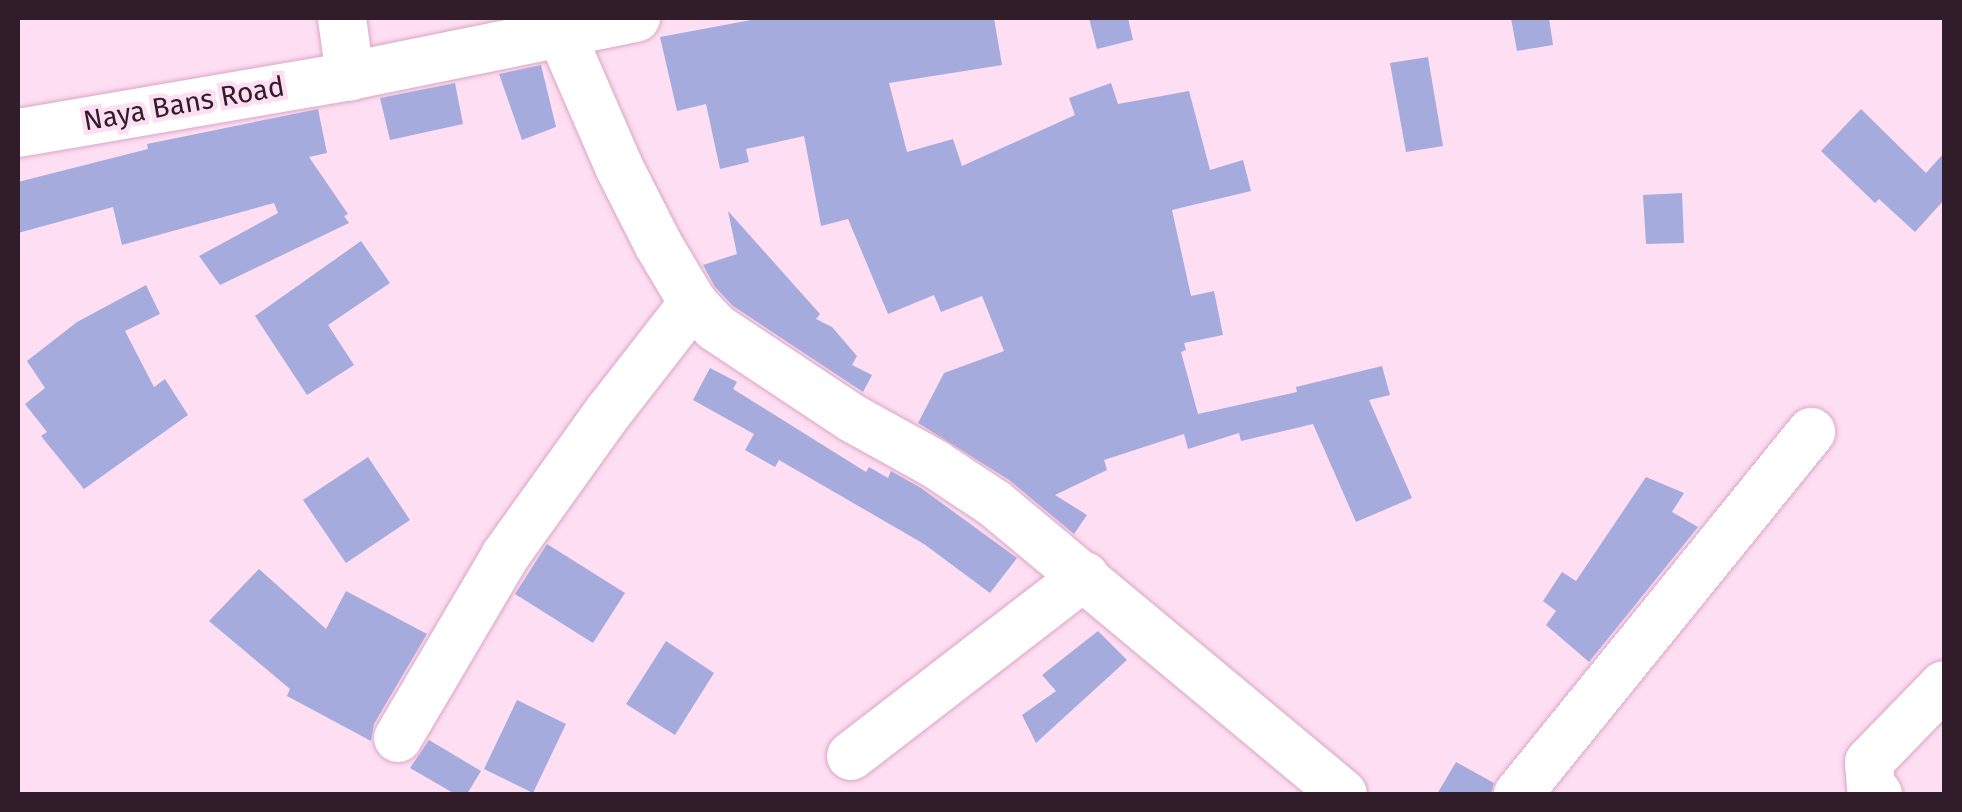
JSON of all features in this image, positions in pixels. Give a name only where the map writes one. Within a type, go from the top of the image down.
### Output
[{"type":"street","points":[[342,18],[350,76]]},
{"type":"street","name":"Naya Bans Road","points":[[18,133],[350,76],[636,18]]},
{"type":"street","points":[[560,31],[619,167],[693,303],[744,350],[972,488],[1085,576],[1333,792]]},
{"type":"street","points":[[398,738],[437,666],[515,542],[693,303]]},
{"type":"street","points":[[1518,794],[1811,432]]},
{"type":"street","points":[[852,756],[1085,576]]},
{"type":"street","points":[[1878,794],[1870,786],[1868,762],[1944,685]]},
{"type":"building","points":[[762,18],[994,18],[1002,65],[889,83],[907,152],[953,139],[962,166],[1075,115],[1069,98],[1111,83],[1118,104],[1189,91],[1210,170],[1243,160],[1251,191],[1172,210],[1191,296],[1214,291],[1223,335],[1184,343],[1186,350],[1181,352],[1198,414],[1297,392],[1296,387],[1382,366],[1390,395],[1369,400],[1412,498],[1356,522],[1313,424],[1241,441],[1239,433],[1188,449],[1184,434],[1104,460],[1107,470],[1055,495],[1087,515],[1074,534],[1009,480],[918,423],[944,373],[1004,351],[982,296],[941,312],[934,295],[888,314],[848,219],[821,226],[804,136],[746,149],[749,162],[720,169],[706,104],[677,111],[660,37]]},
{"type":"building","points":[[1089,18],[1128,18],[1133,40],[1097,49]]},
{"type":"building","points":[[1511,18],[1549,18],[1553,45],[1517,51]]},
{"type":"building","points":[[1428,57],[1443,146],[1406,152],[1390,63]]},
{"type":"building","points":[[541,65],[556,127],[522,140],[499,74]]},
{"type":"building","points":[[455,83],[463,124],[390,140],[380,98]]},
{"type":"building","points":[[318,109],[327,153],[309,157],[348,214],[344,216],[349,223],[220,285],[199,256],[278,213],[274,203],[122,245],[113,207],[18,233],[18,182],[148,149],[147,144]]},
{"type":"building","points":[[1861,109],[1926,173],[1944,153],[1944,200],[1915,232],[1879,199],[1875,203],[1821,151]]},
{"type":"building","points":[[1682,193],[1684,243],[1646,244],[1643,195]]},
{"type":"building","points":[[728,211],[820,314],[816,319],[832,327],[857,356],[852,365],[872,375],[863,392],[733,306],[715,287],[703,265],[737,254]]},
{"type":"building","points":[[361,241],[390,283],[328,325],[354,365],[307,395],[255,316]]},
{"type":"building","points":[[146,285],[160,314],[125,331],[154,387],[165,379],[188,415],[84,489],[41,436],[47,432],[25,404],[45,388],[27,361],[77,322]]},
{"type":"building","points":[[710,368],[737,382],[733,389],[866,472],[869,467],[888,478],[891,471],[921,488],[1017,558],[990,593],[924,544],[779,460],[775,467],[745,450],[754,434],[693,400]]},
{"type":"building","points":[[368,457],[410,520],[346,563],[303,500]]},
{"type":"building","points":[[1646,477],[1684,493],[1672,512],[1698,527],[1589,662],[1546,625],[1556,611],[1543,601],[1562,572],[1576,581]]},
{"type":"building","points":[[547,544],[625,593],[593,643],[515,594]]},
{"type":"building","points":[[259,569],[326,629],[346,591],[427,634],[374,724],[371,741],[287,696],[290,689],[209,621]]},
{"type":"building","points":[[1098,631],[1127,660],[1036,743],[1022,715],[1056,691],[1042,675]]},
{"type":"building","points":[[666,641],[714,673],[675,735],[626,704]]},
{"type":"building","points":[[517,700],[566,724],[533,793],[484,769]]},
{"type":"building","points":[[429,740],[481,771],[467,794],[455,794],[410,768]]},
{"type":"building","points":[[1456,762],[1494,783],[1491,794],[1437,794]]}]
